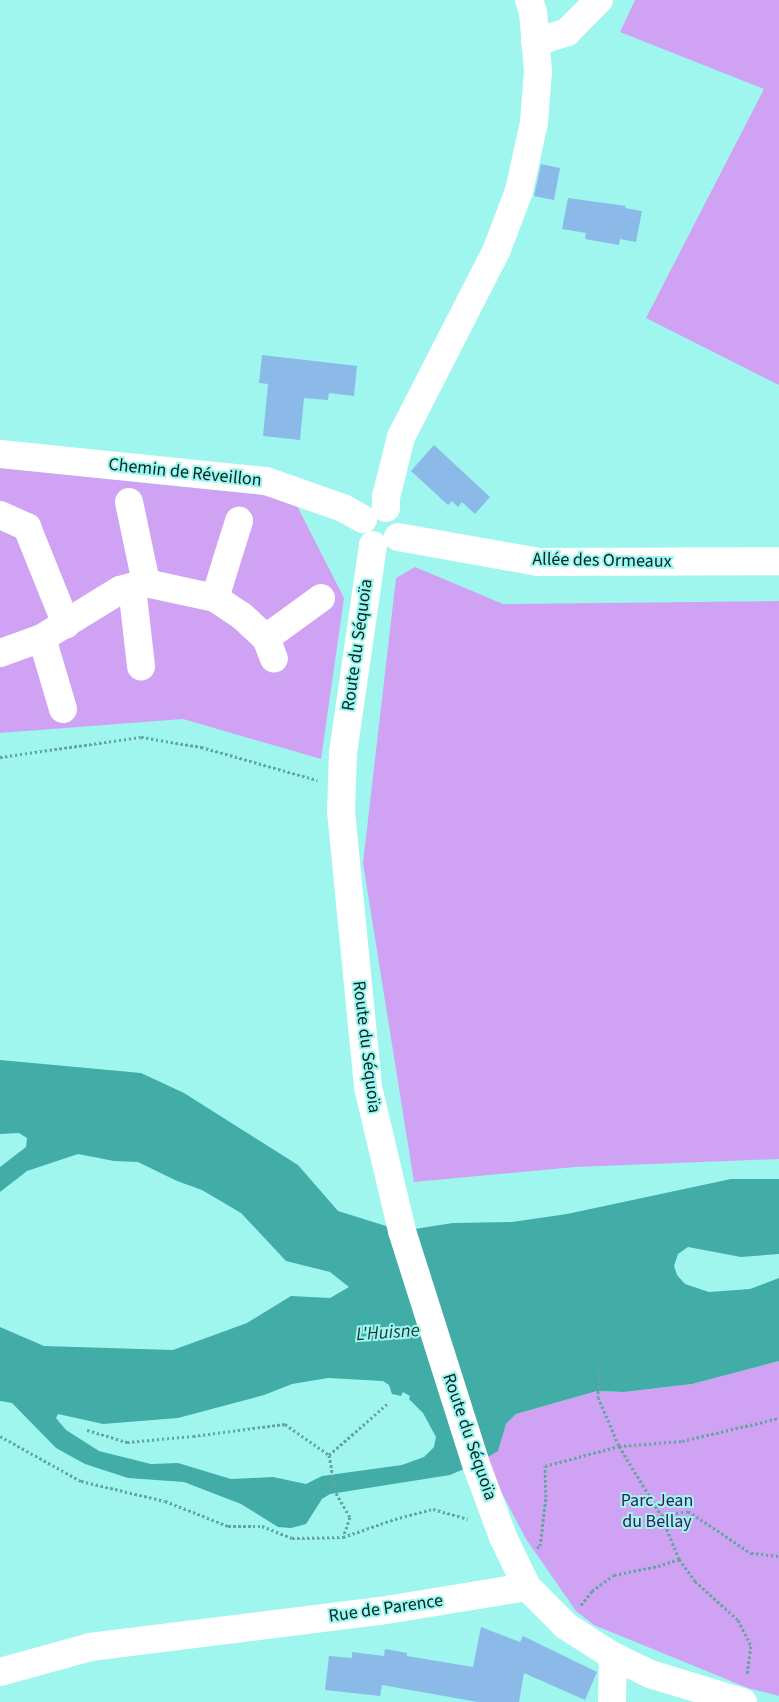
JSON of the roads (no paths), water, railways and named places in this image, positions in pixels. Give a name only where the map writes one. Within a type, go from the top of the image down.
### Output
[{"type":"street","points":[[375,513],[386,497],[401,437],[497,249],[519,191],[534,122],[538,71],[530,0]]},
{"type":"street","points":[[535,42],[567,32],[599,0]]},
{"type":"street","name":"Chemin de Réveillon","points":[[0,454],[266,481],[343,508],[375,513]]},
{"type":"street","points":[[129,502],[139,585],[141,666]]},
{"type":"street","name":"Route du Séquoïa","points":[[375,513],[397,516],[400,523],[386,541],[343,752],[342,787],[343,837],[368,1087],[392,1196],[476,1464],[503,1536],[527,1587]]},
{"type":"street","points":[[0,515],[27,527],[66,624]]},
{"type":"street","points":[[215,598],[239,521]]},
{"type":"street","name":"Allée des Ormeaux","points":[[386,541],[538,562],[779,561]]},
{"type":"street","points":[[0,653],[42,638],[120,590],[139,585],[215,598],[242,616],[270,649],[321,598]]},
{"type":"street","points":[[42,638],[63,709]]},
{"type":"street","points":[[527,1587],[566,1626],[613,1656],[650,1674],[742,1702]]},
{"type":"street","name":"Rue de Parence","points":[[0,1672],[98,1646],[380,1611],[527,1587]]},
{"type":"street","points":[[612,1702],[613,1656]]},
{"type":"water","name":"L'Huisne","points":[[0,1060],[141,1073],[184,1093],[298,1165],[338,1211],[402,1231],[453,1223],[512,1222],[567,1214],[731,1179],[779,1179],[779,1254],[741,1257],[688,1247],[678,1254],[674,1266],[677,1275],[685,1284],[709,1292],[750,1289],[779,1278],[779,1361],[692,1384],[624,1392],[597,1391],[516,1414],[506,1424],[498,1451],[476,1464],[450,1475],[330,1494],[322,1499],[306,1524],[291,1528],[278,1527],[241,1504],[184,1482],[128,1478],[85,1464],[56,1448],[12,1403],[0,1401],[0,1327],[44,1346],[173,1350],[247,1323],[291,1296],[330,1298],[349,1287],[330,1272],[286,1261],[241,1213],[202,1190],[177,1181],[138,1162],[114,1161],[78,1154],[27,1171],[0,1192],[0,1167],[26,1147],[27,1138],[19,1133],[0,1134]],"holes":[[[328,1378],[383,1381],[389,1385],[392,1394],[401,1396],[403,1392],[410,1396],[409,1399],[423,1413],[436,1437],[434,1447],[424,1457],[402,1465],[322,1476],[306,1484],[273,1477],[231,1479],[178,1463],[151,1464],[99,1451],[66,1430],[56,1418],[58,1414],[103,1424],[178,1418],[264,1395],[292,1384]]]},
{"type":"park label","name":"Parc Jean du Bellay","points":[[657,1512]]}]
